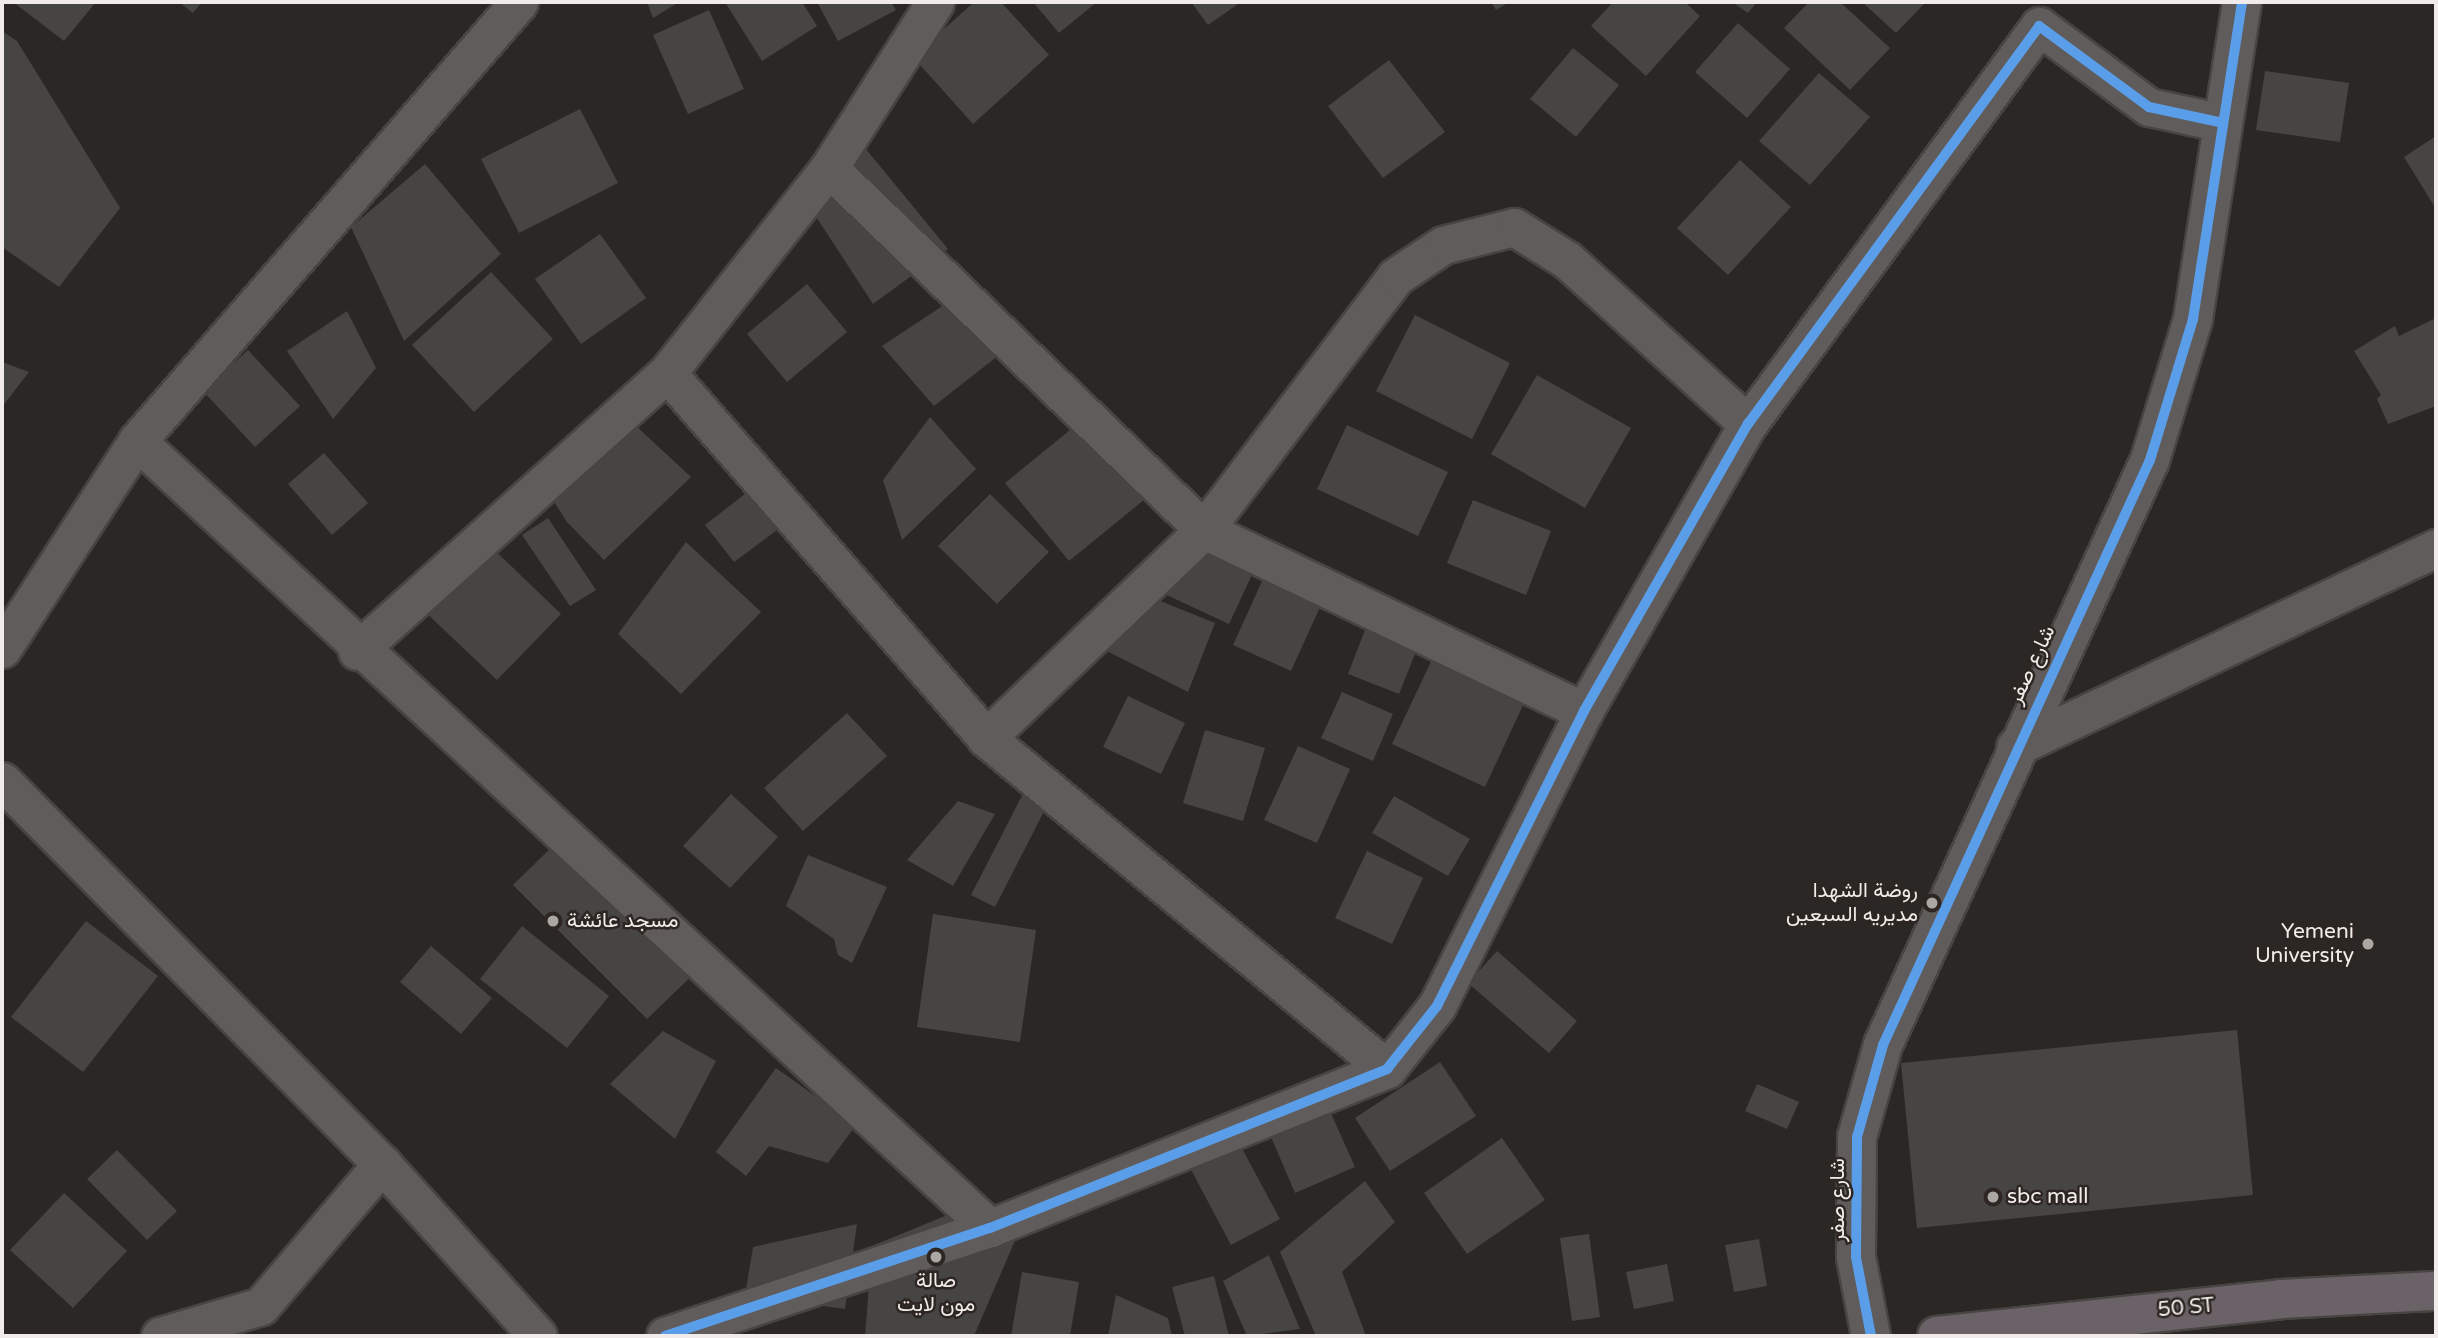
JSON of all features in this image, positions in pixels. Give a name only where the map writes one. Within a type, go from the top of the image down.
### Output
[{"type":"main road","name":"50 ST","points":[[1937,1336],[2281,1299],[2436,1292]]},
{"type":"street","points":[[2,649],[137,441],[519,2]]},
{"type":"street","points":[[357,650],[667,373],[829,168],[934,2]]},
{"type":"street","name":"شارع صفر","points":[[1871,1336],[1856,1257],[1857,1137],[1883,1045],[2015,747],[2150,460],[2193,319],[2214,210],[2219,122],[2242,2]]},
{"type":"street","points":[[665,1336],[990,1228],[1387,1069],[1437,1006],[1584,711],[1748,424],[2039,26],[2150,107],[2219,122]]},
{"type":"street","points":[[829,168],[1204,530],[1584,711]]},
{"type":"street","points":[[986,738],[1204,530],[1395,277],[1443,245],[1514,227],[1567,260],[1748,424]]},
{"type":"street","points":[[667,373],[986,738],[1387,1069]]},
{"type":"street","points":[[137,441],[357,650],[990,1228]]},
{"type":"street","points":[[2015,747],[2436,548]]},
{"type":"street","points":[[2,781],[382,1164],[538,1336]]},
{"type":"street","points":[[160,1336],[261,1306],[382,1164]]},
{"type":"building","points":[[13,2],[96,2],[64,41]]},
{"type":"building","points":[[179,2],[202,2],[193,13]]},
{"type":"building","points":[[647,2],[679,2],[653,18]]},
{"type":"building","points":[[725,2],[802,2],[817,26],[762,61]]},
{"type":"building","points":[[817,2],[891,2],[896,10],[838,41]]},
{"type":"building","points":[[974,2],[1001,2],[1049,55],[973,124],[913,57]]},
{"type":"building","points":[[1033,2],[1097,2],[1059,33]]},
{"type":"building","points":[[1191,2],[1241,2],[1208,25]]},
{"type":"building","points":[[1491,2],[1509,2],[1496,10]]},
{"type":"building","points":[[1613,2],[1685,2],[1700,16],[1646,76],[1591,26]]},
{"type":"building","points":[[1732,2],[1757,2],[1748,13]]},
{"type":"building","points":[[1809,2],[1840,2],[1890,48],[1850,90],[1784,28]]},
{"type":"building","points":[[1862,2],[1926,2],[1896,33]]},
{"type":"building","points":[[709,10],[744,89],[688,114],[653,35]]},
{"type":"building","points":[[1738,23],[1790,69],[1747,118],[1695,72]]},
{"type":"building","points":[[2,31],[17,41],[120,208],[59,287],[2,247]]},
{"type":"building","points":[[1573,48],[1619,85],[1576,137],[1530,99]]},
{"type":"building","points":[[1389,60],[1445,132],[1383,178],[1328,106]]},
{"type":"building","points":[[2265,71],[2349,83],[2340,142],[2256,130]]},
{"type":"building","points":[[1819,73],[1870,117],[1810,185],[1759,141]]},
{"type":"building","points":[[580,109],[618,183],[519,233],[481,159]]},
{"type":"building","points":[[2436,136],[2436,209],[2404,157]]},
{"type":"building","points":[[861,143],[948,249],[873,304],[796,186]]},
{"type":"building","points":[[1740,160],[1791,207],[1728,275],[1677,228]]},
{"type":"building","points":[[425,164],[501,254],[404,341],[351,227]]},
{"type":"building","points":[[600,234],[646,298],[581,344],[535,279]]},
{"type":"building","points":[[491,272],[553,339],[474,412],[412,345]]},
{"type":"building","points":[[807,284],[847,332],[787,382],[747,334]]},
{"type":"building","points":[[950,301],[999,355],[934,406],[882,346]]},
{"type":"building","points":[[347,311],[376,368],[333,419],[287,351]]},
{"type":"building","points":[[1415,315],[1510,363],[1472,439],[1376,391]]},
{"type":"building","points":[[2436,318],[2436,406],[2388,424],[2377,399],[2381,395],[2354,351],[2395,326],[2399,336]]},
{"type":"building","points":[[248,350],[300,406],[255,447],[203,391]]},
{"type":"building","points":[[2,362],[29,372],[2,407]]},
{"type":"building","points":[[1537,375],[1631,428],[1585,508],[1491,454]]},
{"type":"building","points":[[607,399],[691,477],[604,560],[567,522],[537,475]]},
{"type":"building","points":[[1091,413],[1155,491],[1069,561],[1005,483]]},
{"type":"building","points":[[930,417],[976,469],[902,540],[883,480]]},
{"type":"building","points":[[1347,425],[1448,472],[1418,536],[1317,489]]},
{"type":"building","points":[[324,453],[368,503],[332,535],[288,484]]},
{"type":"building","points":[[759,483],[789,521],[734,562],[705,525]]},
{"type":"building","points":[[990,494],[1049,552],[997,604],[938,546]]},
{"type":"building","points":[[1473,500],[1551,531],[1526,595],[1447,563]]},
{"type":"building","points":[[548,518],[596,590],[570,606],[522,535]]},
{"type":"building","points":[[1204,537],[1258,562],[1229,624],[1158,591]]},
{"type":"building","points":[[485,541],[561,614],[497,680],[421,608]]},
{"type":"building","points":[[686,542],[761,612],[681,694],[618,634]]},
{"type":"building","points":[[1268,568],[1326,594],[1291,671],[1233,645]]},
{"type":"building","points":[[1133,590],[1215,623],[1188,692],[1093,644]]},
{"type":"building","points":[[1377,599],[1429,619],[1399,694],[1348,674]]},
{"type":"building","points":[[1446,630],[1538,673],[1485,787],[1392,744]]},
{"type":"building","points":[[1342,692],[1393,714],[1373,761],[1321,738]]},
{"type":"building","points":[[1128,696],[1185,723],[1161,774],[1103,747]]},
{"type":"building","points":[[847,713],[887,756],[803,831],[764,788]]},
{"type":"building","points":[[1205,730],[1265,748],[1243,821],[1183,803]]},
{"type":"building","points":[[1298,746],[1350,769],[1317,843],[1264,820]]},
{"type":"building","points":[[1029,782],[1053,794],[995,907],[971,895]]},
{"type":"building","points":[[731,794],[778,837],[730,888],[683,846]]},
{"type":"building","points":[[1394,796],[1470,839],[1448,876],[1372,833]]},
{"type":"building","points":[[958,801],[995,814],[953,886],[907,860]]},
{"type":"building","points":[[566,833],[701,967],[647,1019],[513,885]]},
{"type":"building","points":[[1367,851],[1423,878],[1392,944],[1335,918]]},
{"type":"building","points":[[808,855],[887,887],[852,963],[838,955],[834,939],[786,906]]},
{"type":"building","points":[[933,914],[1036,930],[1020,1042],[917,1027]]},
{"type":"building","points":[[86,921],[158,976],[83,1072],[11,1017]]},
{"type":"building","points":[[522,926],[609,996],[567,1048],[480,979]]},
{"type":"building","points":[[431,946],[492,998],[461,1034],[400,982]]},
{"type":"building","points":[[1497,951],[1577,1021],[1549,1053],[1468,983]]},
{"type":"building","points":[[2237,1030],[2253,1195],[1917,1228],[1901,1063]]},
{"type":"building","points":[[663,1031],[716,1061],[675,1139],[610,1084]]},
{"type":"building","points":[[1440,1062],[1476,1116],[1390,1171],[1355,1118]]},
{"type":"building","points":[[776,1068],[856,1125],[828,1163],[769,1146],[746,1176],[716,1152]]},
{"type":"building","points":[[1757,1084],[1799,1102],[1787,1129],[1745,1111]]},
{"type":"building","points":[[1325,1100],[1355,1167],[1295,1193],[1266,1125]]},
{"type":"building","points":[[1502,1138],[1545,1200],[1467,1254],[1424,1193]]},
{"type":"building","points":[[1238,1141],[1280,1219],[1231,1245],[1189,1166]]},
{"type":"building","points":[[117,1150],[177,1211],[147,1240],[87,1179]]},
{"type":"building","points":[[1365,1181],[1395,1222],[1342,1272],[1366,1336],[1316,1336],[1280,1252]]},
{"type":"building","points":[[64,1193],[127,1251],[73,1308],[10,1250]]},
{"type":"building","points":[[979,1202],[1017,1236],[974,1336],[865,1336],[872,1246]]},
{"type":"building","points":[[857,1224],[845,1309],[745,1295],[753,1247]]},
{"type":"building","points":[[1589,1234],[1600,1317],[1572,1321],[1560,1238]]},
{"type":"building","points":[[1759,1239],[1767,1286],[1734,1292],[1725,1245]]},
{"type":"building","points":[[1269,1255],[1300,1329],[1247,1336],[1223,1281]]},
{"type":"building","points":[[1667,1264],[1674,1301],[1634,1309],[1626,1272]]},
{"type":"building","points":[[1022,1272],[1079,1282],[1070,1336],[1011,1336]]},
{"type":"building","points":[[1214,1276],[1229,1336],[1185,1336],[1172,1287]]},
{"type":"building","points":[[1116,1295],[1168,1318],[1172,1336],[1108,1336]]},
{"type":"cycle path","points":[[1871,1336],[1856,1257],[1857,1137],[1883,1045],[2150,460],[2193,319],[2242,2]]},
{"type":"cycle path","points":[[665,1336],[990,1228],[1387,1069],[1437,1006],[1584,711],[1748,424],[2039,26],[2149,107],[2219,122]]},
{"type":"place","name":"روضة الشهدا مديريه السبعين","points":[[1932,903]]},
{"type":"place","name":"مسجد عائشة","points":[[553,921]]},
{"type":"place","name":"Yemeni University","points":[[2368,944]]},
{"type":"place","name":"sbc mall","points":[[1993,1197]]},
{"type":"place","name":"صالة مون لايت","points":[[936,1257]]}]
